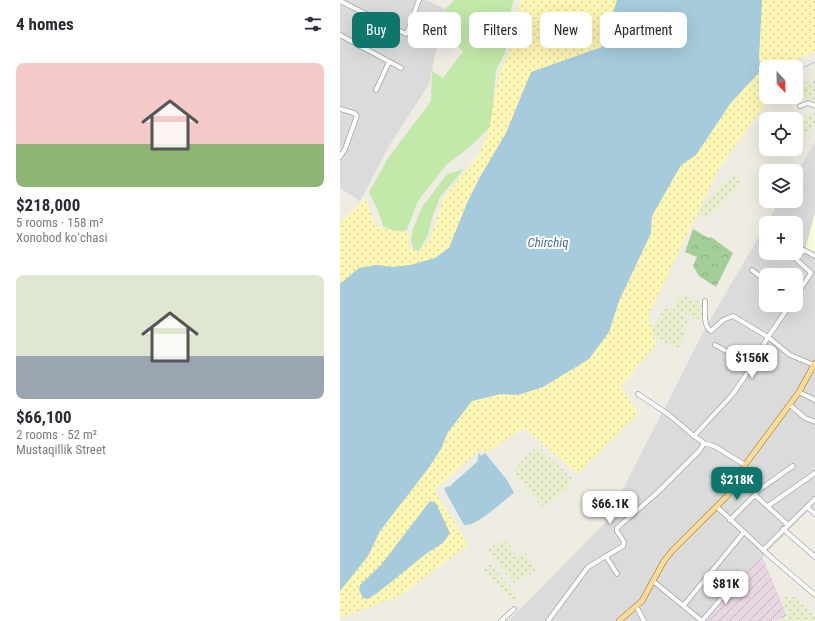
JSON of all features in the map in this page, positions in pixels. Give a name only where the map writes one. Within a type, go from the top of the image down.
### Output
[{"type":"main road","points":[[619,621],[644,598],[672,551],[730,493],[738,475],[799,392],[814,364]]},
{"type":"street","points":[[340,1],[404,34],[408,32],[418,0]]},
{"type":"street","points":[[340,35],[401,68]]},
{"type":"street","points":[[376,90],[390,62]]},
{"type":"street","points":[[800,106],[808,103],[815,106]]},
{"type":"street","points":[[340,109],[354,113],[357,116],[345,149],[340,157]]},
{"type":"street","points":[[803,285],[811,273],[796,259],[804,250],[815,256]]},
{"type":"street","points":[[752,270],[759,276]]},
{"type":"street","points":[[705,301],[706,326],[710,330],[712,331],[722,320],[733,316],[768,337],[790,354],[814,364]]},
{"type":"street","points":[[694,436],[732,395],[785,312]]},
{"type":"street","points":[[715,345],[752,365]]},
{"type":"street","points":[[799,392],[815,400]]},
{"type":"street","points":[[638,394],[668,414],[704,443],[716,447],[745,465]]},
{"type":"street","points":[[790,405],[805,418],[815,422]]},
{"type":"street","points":[[548,621],[588,567],[624,544],[617,532],[617,528],[658,492],[700,450],[704,443]]},
{"type":"street","points":[[730,520],[756,492],[793,466]]},
{"type":"street","points":[[768,506],[815,473]]},
{"type":"street","points":[[755,494],[788,525]]},
{"type":"street","points":[[762,550],[815,499]]},
{"type":"street","points":[[717,507],[762,550],[815,594]]},
{"type":"street","points":[[808,507],[815,514]]},
{"type":"street","points":[[783,529],[815,557]]},
{"type":"street","points":[[684,605],[744,532]]},
{"type":"street","points":[[606,556],[617,574]]},
{"type":"street","points":[[653,581],[684,605],[700,620],[738,578]]},
{"type":"street","points":[[636,606],[644,621]]},
{"type":"street","points":[[501,621],[514,609]]},
{"type":"shaded area","points":[[340,0],[426,0],[445,9],[444,12],[408,12],[408,48],[437,48],[429,84],[389,146],[360,201],[340,188]]},
{"type":"shaded area","points":[[815,81],[815,104],[803,96],[803,82]]},
{"type":"shaded area","points":[[810,111],[815,115],[815,124],[803,138],[803,119]]},
{"type":"shaded area","points":[[815,142],[815,517],[808,511],[703,617],[704,621],[508,621],[606,522],[707,325],[759,237],[759,260],[803,260],[803,216],[771,216],[776,208],[803,208],[802,164]]},
{"type":"shaded area","points":[[735,171],[742,183],[706,220],[696,212]]},
{"type":"shaded area","points":[[815,212],[815,256],[805,250]]},
{"type":"shaded area","points":[[680,294],[702,302],[703,322],[673,308]]},
{"type":"shaded area","points":[[666,305],[689,319],[684,329],[687,332],[678,350],[650,334]]},
{"type":"shaded area","points":[[538,447],[573,479],[567,488],[544,509],[514,471],[524,458]]},
{"type":"shaded area","points":[[504,539],[518,556],[524,552],[537,569],[515,584],[487,550]]},
{"type":"shaded area","points":[[762,556],[787,616],[775,621],[703,621],[740,578]]},
{"type":"shaded area","points":[[490,564],[519,597],[513,602],[484,570]]},
{"type":"shaded area","points":[[786,596],[794,597],[815,615],[815,621],[778,621],[788,616],[782,601]]},
{"type":"green space","points":[[454,0],[514,0],[510,12],[469,12],[469,48],[506,48],[496,71],[491,126],[470,147],[447,164],[418,201],[407,229],[399,234],[383,226],[379,213],[369,192],[388,158],[431,101],[432,71],[443,78],[463,51],[460,48],[461,12],[445,12]]},
{"type":"green space","points":[[464,169],[440,197],[432,218],[428,235],[419,251],[414,249],[411,241],[413,228],[423,206],[447,174]]},
{"type":"green space","points":[[693,229],[708,238],[711,237],[733,253],[716,287],[699,276],[693,266],[697,257],[685,252]]},
{"type":"sand","name":"Chirchiq","points":[[520,0],[815,0],[815,52],[798,58],[797,60],[759,60],[759,104],[766,104],[719,168],[648,316],[656,345],[621,386],[638,413],[578,474],[524,428],[485,453],[480,450],[434,490],[468,545],[399,596],[340,618],[340,223],[365,198],[376,227],[410,233],[408,245],[418,253],[430,239],[443,199],[479,155],[489,130],[499,75],[509,48],[532,48],[532,12],[517,12]]},
{"type":"water","name":"Chirchiq","points":[[617,0],[762,0],[759,72],[730,104],[696,155],[681,165],[652,216],[651,233],[619,301],[609,332],[589,359],[543,387],[518,395],[501,394],[472,401],[448,432],[441,449],[427,470],[380,531],[368,556],[340,591],[340,284],[359,268],[377,265],[392,267],[410,265],[435,258],[449,248],[467,203],[480,177],[506,133],[531,72],[600,48],[687,48],[687,12],[613,12]]},
{"type":"water","points":[[479,453],[481,456],[485,453],[507,480],[514,493],[482,518],[469,525],[464,525],[444,489],[451,486],[477,462]]},
{"type":"water","points":[[430,501],[436,503],[450,533],[443,543],[427,553],[376,594],[367,599],[363,598],[359,590],[360,585],[381,565]]},
{"type":"waterway","points":[[803,68],[815,62]]}]
